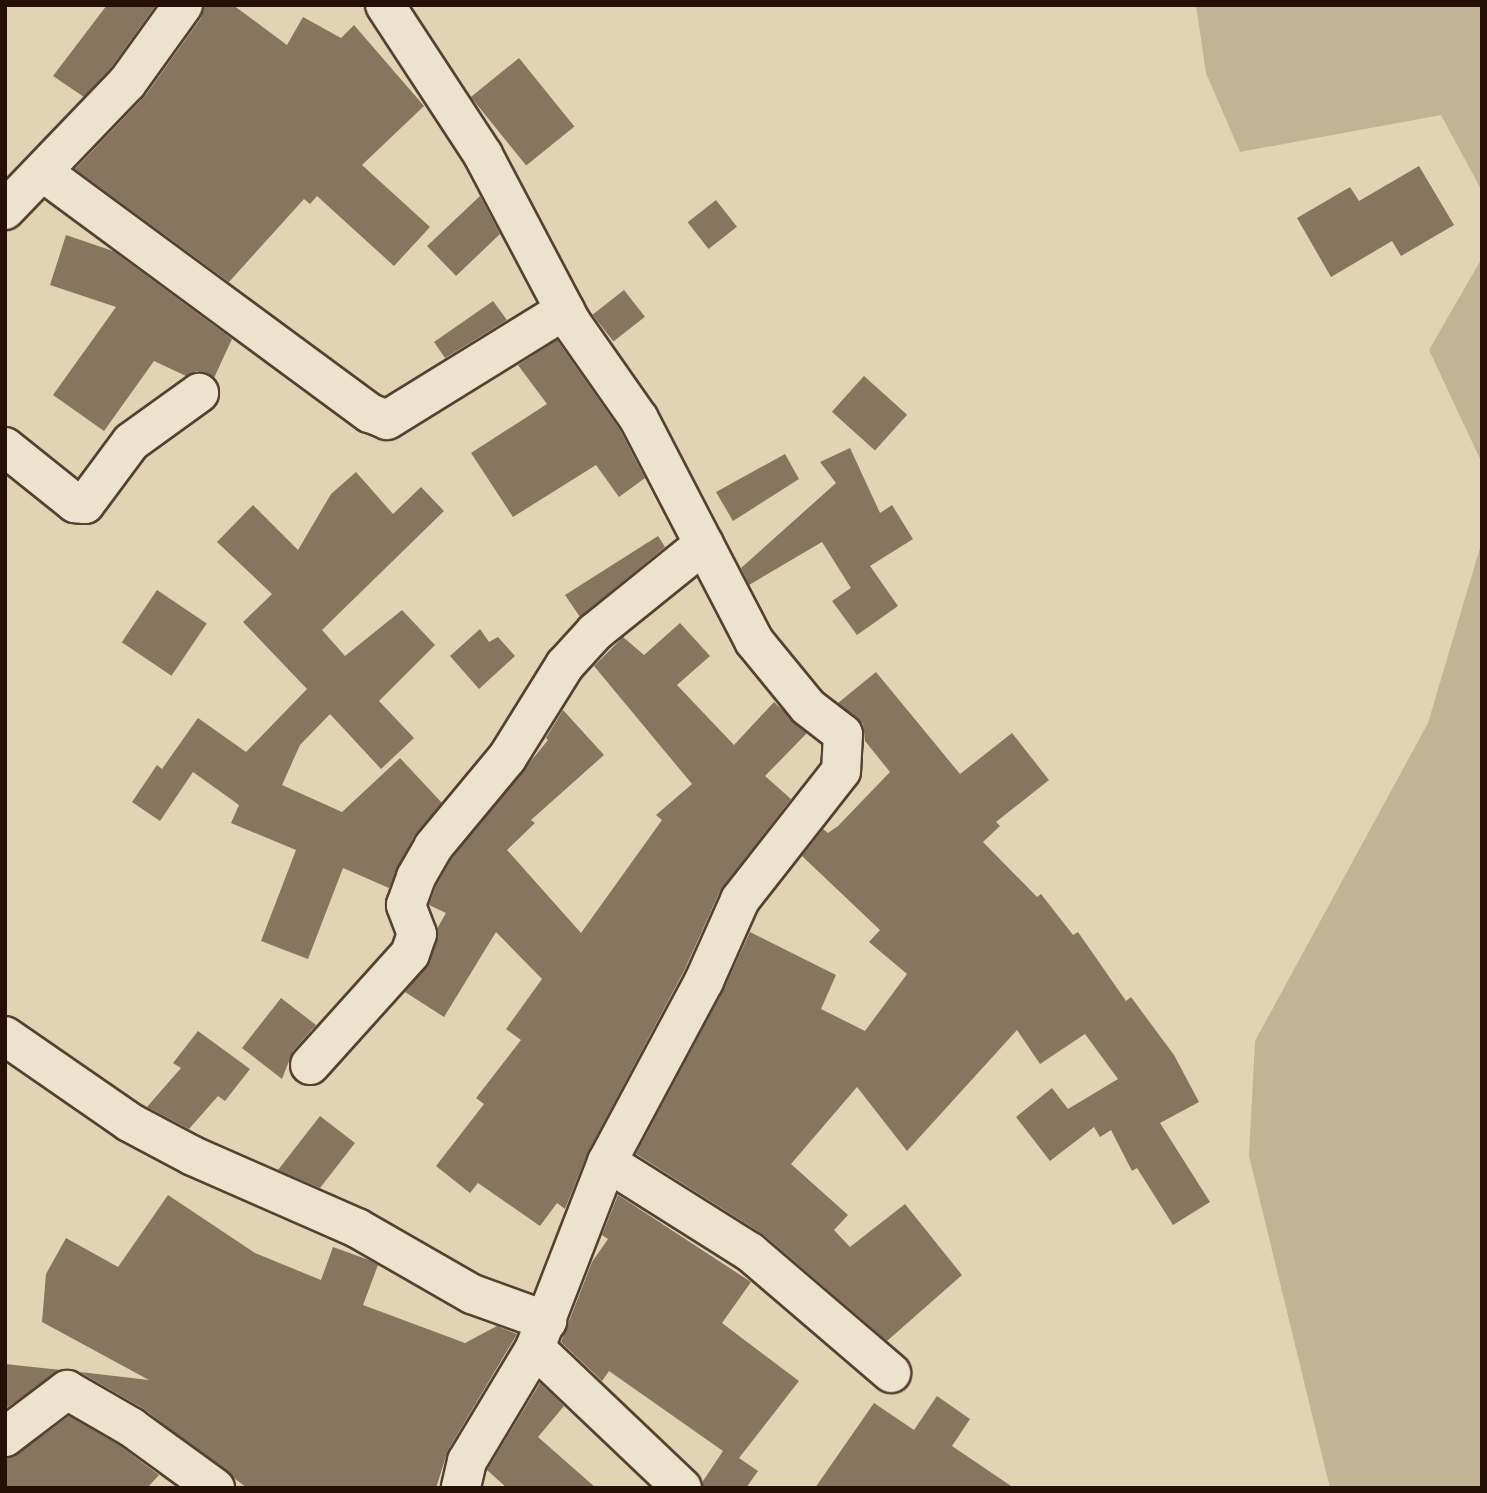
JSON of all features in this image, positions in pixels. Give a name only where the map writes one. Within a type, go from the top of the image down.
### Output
[{"type":"street","points":[[5,210],[44,173],[141,67],[183,5]]},
{"type":"street","points":[[385,5],[484,155],[565,310],[639,419],[754,641],[808,707],[842,734],[841,771],[740,900],[704,981],[607,1162],[541,1334],[467,1461],[461,1488]]},
{"type":"street","points":[[44,173],[387,420],[565,310]]},
{"type":"street","points":[[5,447],[75,503],[85,504],[131,442],[199,393]]},
{"type":"street","points":[[310,1065],[410,954],[417,934],[406,905],[416,877],[433,847],[507,758],[565,664],[595,632],[705,544]]},
{"type":"street","points":[[5,1036],[129,1122],[224,1172],[367,1232],[541,1334],[682,1488]]},
{"type":"street","points":[[607,1162],[750,1252],[891,1373]]},
{"type":"street","points":[[5,1437],[67,1390],[131,1426],[215,1488]]},
{"type":"shaded area","points":[[1196,5],[1482,5],[1482,191],[1441,115],[1240,152],[1206,73]]},
{"type":"shaded area","points":[[1482,258],[1482,463],[1429,350]]},
{"type":"shaded area","points":[[1482,541],[1482,1488],[1330,1488],[1249,1156],[1255,1041],[1428,723]]},
{"type":"building","points":[[107,5],[156,5],[110,69],[84,97],[53,76]]},
{"type":"building","points":[[205,5],[233,5],[287,45],[303,17],[341,38],[354,25],[424,106],[362,165],[430,227],[394,266],[317,196],[310,204],[304,199],[229,282],[75,169],[145,96],[201,18]]},
{"type":"building","points":[[519,58],[574,126],[526,165],[471,97]]},
{"type":"building","points":[[1419,166],[1454,225],[1401,256],[1392,241],[1331,277],[1297,218],[1350,187],[1359,201]]},
{"type":"building","points":[[480,196],[500,234],[456,276],[427,246]]},
{"type":"building","points":[[716,200],[737,227],[709,249],[688,222]]},
{"type":"building","points":[[66,235],[113,251],[232,339],[214,378],[197,371],[186,376],[154,361],[104,431],[53,395],[116,307],[50,285]]},
{"type":"building","points":[[624,290],[645,317],[613,341],[592,315]]},
{"type":"building","points":[[493,301],[507,320],[445,358],[434,342]]},
{"type":"building","points":[[557,340],[620,430],[645,478],[619,497],[596,465],[513,517],[471,453],[547,404],[518,365]]},
{"type":"building","points":[[864,376],[907,415],[875,450],[832,412]]},
{"type":"building","points":[[850,448],[880,513],[892,505],[913,539],[870,566],[898,606],[857,635],[832,601],[851,588],[822,542],[749,585],[741,568],[836,483],[820,462]]},
{"type":"building","points":[[785,454],[799,479],[733,521],[716,492]]},
{"type":"building","points":[[356,472],[393,514],[421,487],[444,511],[322,630],[345,656],[402,610],[435,645],[379,701],[414,738],[381,769],[330,714],[300,745],[282,785],[342,812],[400,758],[442,803],[414,836],[389,888],[343,868],[308,959],[261,941],[296,850],[231,823],[239,805],[193,772],[160,821],[132,802],[157,765],[162,769],[198,718],[246,752],[307,689],[243,622],[272,594],[217,542],[253,505],[298,550],[331,494]]},
{"type":"building","points":[[658,536],[665,547],[580,617],[565,595]]},
{"type":"building","points":[[157,590],[207,624],[172,676],[122,642]]},
{"type":"building","points":[[680,623],[710,656],[677,685],[734,745],[774,702],[807,733],[765,776],[791,799],[720,891],[684,971],[588,1152],[565,1209],[557,1203],[540,1226],[478,1183],[470,1193],[436,1166],[484,1104],[476,1098],[521,1040],[506,1029],[542,979],[496,932],[444,1017],[405,992],[430,962],[438,927],[446,913],[429,905],[451,859],[548,740],[546,738],[563,710],[604,755],[531,820],[535,823],[507,850],[581,933],[662,820],[656,815],[692,784],[594,666],[623,637],[644,655]]},
{"type":"building","points":[[480,629],[489,642],[498,637],[515,656],[479,689],[450,656]]},
{"type":"building","points":[[876,672],[960,774],[1012,733],[1049,780],[996,822],[1000,826],[983,842],[1037,897],[1041,894],[1073,935],[1078,932],[1126,1001],[1131,997],[1174,1055],[1199,1102],[1160,1123],[1210,1202],[1173,1225],[1137,1168],[1132,1171],[1111,1130],[1100,1137],[1094,1127],[1050,1161],[1016,1117],[1052,1088],[1068,1109],[1118,1079],[1085,1034],[1040,1064],[1017,1030],[907,1151],[857,1087],[791,1164],[848,1215],[834,1230],[850,1247],[905,1204],[962,1275],[887,1341],[764,1235],[636,1154],[723,991],[750,932],[836,975],[821,1009],[865,1031],[907,974],[869,942],[880,930],[802,856],[823,829],[828,833],[838,826],[890,772],[865,741],[863,724],[838,703]]},
{"type":"building","points":[[281,998],[316,1025],[293,1051],[282,1079],[242,1048]]},
{"type":"building","points":[[198,1031],[250,1069],[225,1101],[218,1096],[189,1129],[147,1107],[181,1068],[173,1063]]},
{"type":"building","points":[[320,1116],[355,1143],[320,1188],[278,1170]]},
{"type":"building","points":[[168,1195],[255,1253],[321,1280],[333,1247],[378,1265],[363,1305],[465,1343],[497,1326],[517,1334],[448,1450],[436,1488],[247,1488],[144,1409],[80,1372],[149,1380],[42,1322],[46,1274],[66,1238],[118,1267]]},
{"type":"building","points":[[618,1195],[751,1282],[722,1323],[799,1381],[739,1458],[758,1471],[746,1488],[703,1488],[703,1481],[723,1451],[609,1371],[602,1381],[561,1342],[592,1262],[608,1239],[602,1235]]},
{"type":"building","points":[[5,1364],[61,1370],[5,1409]]},
{"type":"building","points":[[540,1383],[564,1406],[538,1437],[596,1488],[507,1488],[487,1470]]},
{"type":"building","points":[[937,1396],[970,1419],[952,1446],[1014,1488],[815,1488],[874,1403],[914,1430]]},
{"type":"building","points":[[69,1416],[119,1445],[159,1475],[147,1488],[5,1488],[5,1458],[18,1454]]}]
